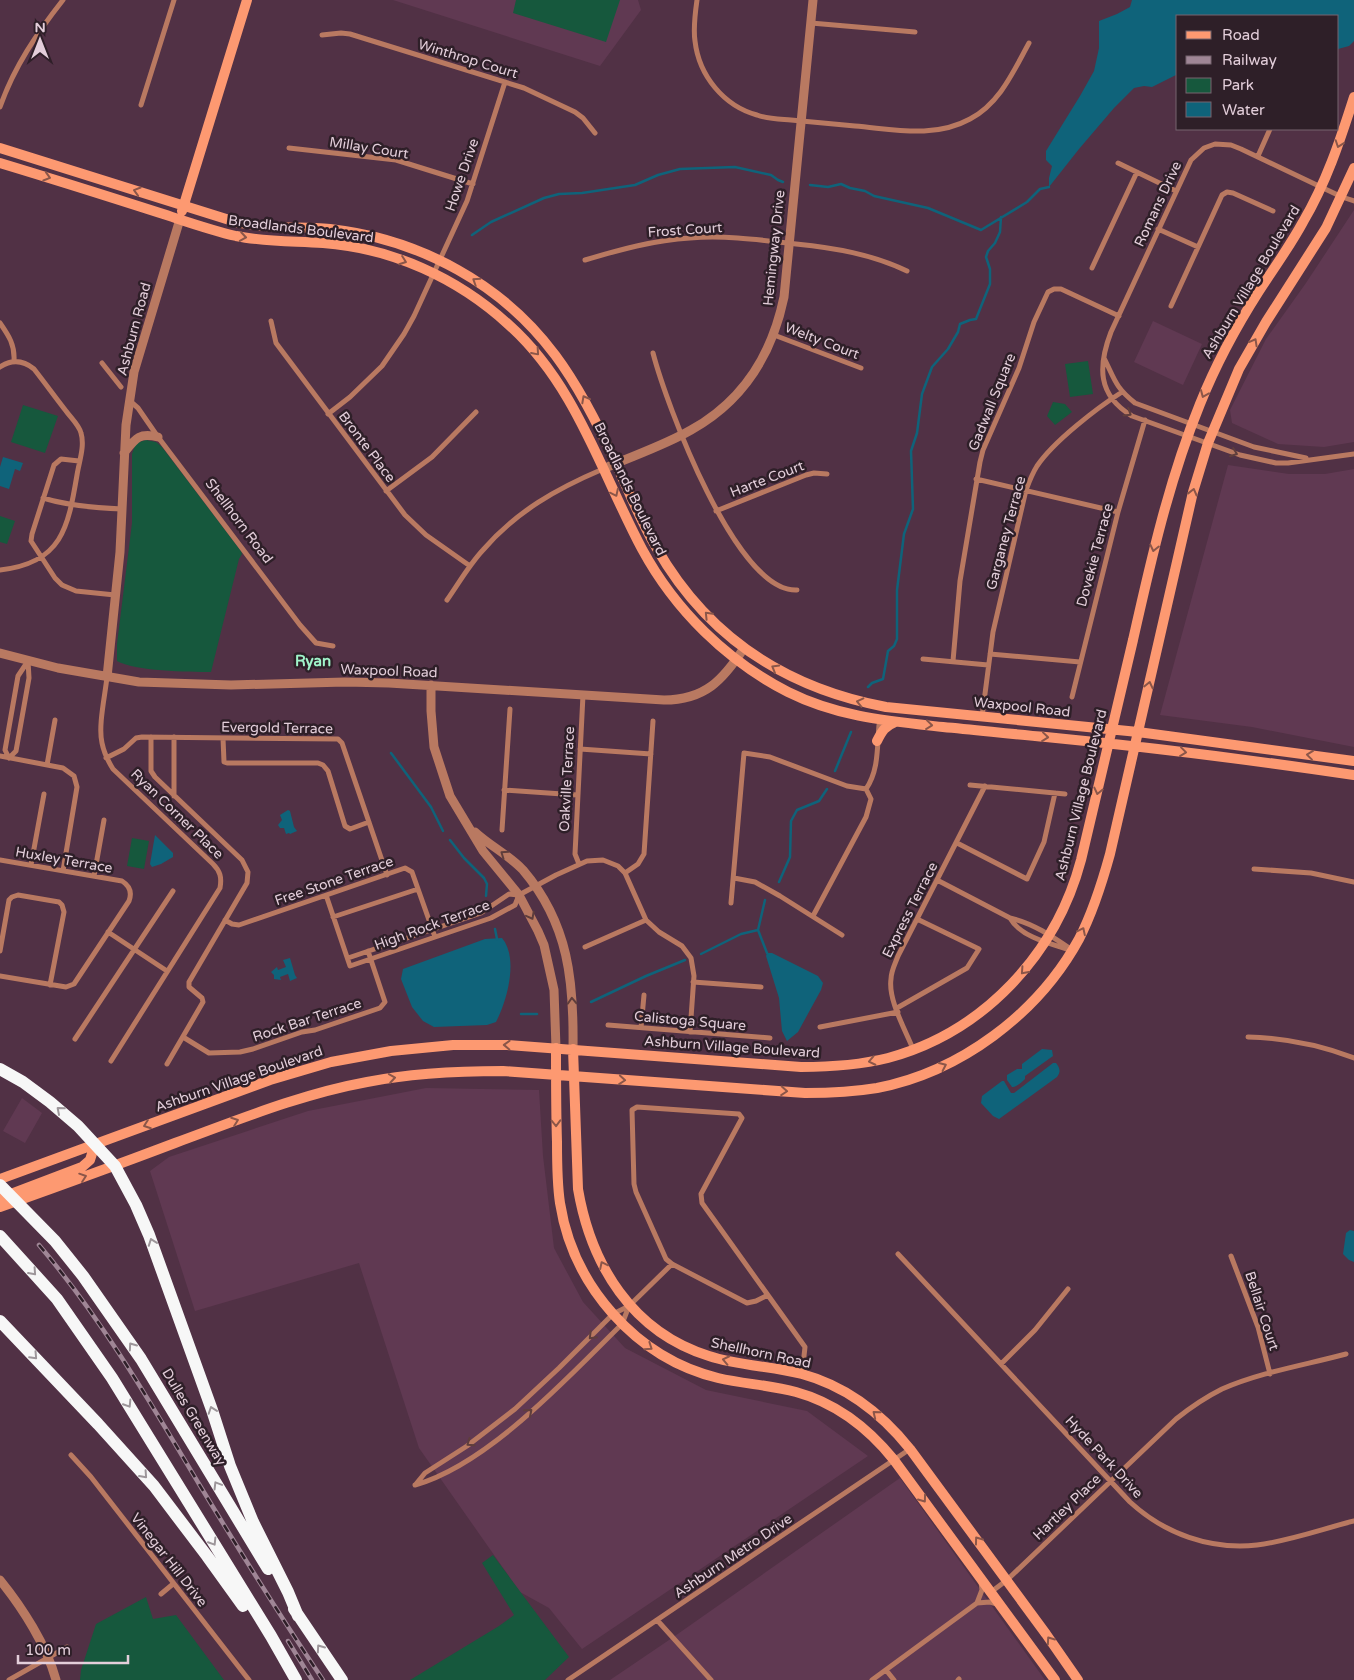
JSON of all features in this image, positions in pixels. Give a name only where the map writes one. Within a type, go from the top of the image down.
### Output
[{"type":"highway","points":[[0,1069],[46,1098],[78,1126],[115,1166],[136,1205],[149,1235],[212,1410],[230,1466],[253,1522],[298,1616]]},
{"type":"highway","name":"Dulles Greenway","points":[[0,1185],[72,1262],[141,1359],[298,1616],[342,1680]]},
{"type":"highway","points":[[0,1236],[57,1299],[112,1378],[271,1636],[296,1680]]},
{"type":"highway","points":[[0,1320],[154,1486],[296,1680]]},
{"type":"main road","name":"Ashburn Road","points":[[180,219],[247,0]]},
{"type":"main road","name":"Ashburn Village Boulevard","points":[[0,1179],[270,1080],[331,1062],[417,1047],[475,1045],[573,1049],[801,1067],[858,1064],[889,1057],[924,1045],[960,1026],[993,1002],[1031,963],[1048,939],[1064,909],[1078,873],[1157,537],[1188,436],[1211,379],[1236,329],[1293,239],[1322,187],[1354,97]]},
{"type":"main road","points":[[0,148],[184,206]]},
{"type":"main road","name":"Broadlands Boulevard","points":[[0,163],[239,237],[324,243],[364,249],[399,259],[434,273],[476,298],[509,324],[543,360],[571,401],[644,553],[664,584],[692,618],[736,660]]},
{"type":"main road","points":[[0,1198],[115,1166],[285,1104],[327,1091],[402,1076],[463,1071],[503,1071],[805,1093],[830,1093],[878,1088],[920,1075],[942,1066],[1000,1031],[1029,1005],[1049,982],[1072,950],[1091,914],[1104,878],[1194,492],[1208,443],[1229,392],[1253,344],[1321,236],[1342,197],[1354,168]]},
{"type":"main road","name":"Broadlands Boulevard","points":[[184,206],[239,223],[349,232],[399,244],[440,260],[473,279],[506,302],[526,320],[550,347],[582,393],[647,530],[674,575],[700,608],[744,648]]},
{"type":"main road","name":"Waxpool Road","points":[[744,648],[782,673],[818,689],[861,702],[908,710],[1138,732],[1354,761]]},
{"type":"main road","name":"Waxpool Road","points":[[736,660],[768,681],[807,700],[838,711],[880,721],[1135,746],[1354,775]]},
{"type":"main road","points":[[880,721],[889,715],[908,710]]},
{"type":"main road","points":[[877,741],[881,731],[886,726],[895,722]]},
{"type":"main road","name":"Shellhorn Road","points":[[556,1048],[560,1202],[563,1220],[572,1245],[584,1273],[596,1293],[633,1335],[663,1356],[690,1369],[718,1378],[796,1392],[825,1404],[852,1419],[865,1429],[894,1460],[1055,1680]]},
{"type":"main road","name":"Shellhorn Road","points":[[573,1049],[580,1204],[590,1235],[608,1277],[629,1306],[652,1327],[694,1351],[726,1360],[802,1374],[839,1388],[885,1421],[910,1448],[1078,1680]]},
{"type":"main road","points":[[0,1206],[82,1166],[90,1160],[95,1144]]},
{"type":"street","points":[[0,107],[6,90],[24,54],[43,25],[63,0]]},
{"type":"street","points":[[141,105],[174,0]]},
{"type":"street","points":[[697,0],[694,30],[695,43],[702,66],[714,87],[733,104],[745,111],[769,118],[919,132],[957,125],[981,112],[1001,93],[1029,43]]},
{"type":"street","name":"Hemingway Drive","points":[[603,468],[682,434],[707,420],[720,410],[738,393],[756,371],[774,335],[784,297],[813,0]]},
{"type":"street","points":[[810,23],[915,32]]},
{"type":"street","name":"Winthrop Court","points":[[322,36],[341,32],[350,34],[524,88],[575,112],[583,118],[595,133]]},
{"type":"street","name":"Howe Drive","points":[[328,414],[368,382],[392,353],[414,316],[467,202],[505,82]]},
{"type":"street","points":[[1258,156],[1270,130]]},
{"type":"street","name":"Romans Drive","points":[[1111,399],[1104,384],[1101,366],[1104,349],[1158,228],[1191,160],[1204,148],[1215,144],[1231,145],[1354,201]]},
{"type":"street","name":"Millay Court","points":[[289,148],[396,160],[473,184]]},
{"type":"street","points":[[1118,163],[1176,191]]},
{"type":"street","points":[[1092,268],[1136,172]]},
{"type":"street","points":[[1172,306],[1222,196],[1228,192],[1233,193],[1273,211]]},
{"type":"street","name":"Ashburn Road","points":[[107,677],[120,552],[124,453],[134,372],[180,219]]},
{"type":"street","points":[[1158,228],[1198,247]]},
{"type":"street","name":"Frost Court","points":[[585,260],[643,244],[690,238],[735,238],[837,248],[877,258],[907,271]]},
{"type":"street","name":"Gadwall Square","points":[[953,662],[960,581],[976,479],[983,450],[1019,368],[1034,322],[1048,292],[1054,289],[1061,289],[1118,316]]},
{"type":"street","name":"Bronte Place","points":[[271,321],[276,343],[386,491],[415,526],[470,566]]},
{"type":"street","points":[[0,323],[12,341],[15,354],[14,361]]},
{"type":"street","name":"Welty Court","points":[[774,335],[862,368]]},
{"type":"street","points":[[653,353],[664,390],[716,510],[741,549],[758,569],[779,586],[796,590]]},
{"type":"street","points":[[1103,357],[1122,392],[1136,403],[1254,447],[1309,459]]},
{"type":"street","points":[[0,366],[14,361],[25,363],[34,369],[80,430],[82,442],[69,520],[63,534],[51,550],[42,557],[24,566],[0,570]]},
{"type":"street","points":[[102,363],[121,388]]},
{"type":"street","name":"Garganey Terrace","points":[[982,717],[993,632],[1026,490],[1038,465],[1047,454],[1073,429],[1122,392]]},
{"type":"street","points":[[1111,399],[1124,411],[1144,420],[1240,455],[1276,463],[1288,463],[1354,454]]},
{"type":"street","name":"Shellhorn Road","points":[[130,401],[138,408],[300,624],[316,642],[333,646]]},
{"type":"street","points":[[386,491],[432,457],[476,412]]},
{"type":"street","name":"Dovekie Terrace","points":[[1072,697],[1118,512],[1144,420]]},
{"type":"street","points":[[124,453],[134,439],[138,437],[150,435],[158,437]]},
{"type":"street","points":[[79,461],[66,459],[57,461],[54,465],[31,539],[32,544],[58,582],[67,588],[115,596]]},
{"type":"street","points":[[447,600],[470,566],[497,534],[533,505],[558,489],[603,468]]},
{"type":"street","name":"Harte Court","points":[[716,510],[806,475],[814,473],[827,474]]},
{"type":"street","points":[[976,479],[1118,512]]},
{"type":"street","points":[[43,498],[72,505],[122,509]]},
{"type":"street","name":"Waxpool Road","points":[[0,654],[139,682],[231,685],[345,682],[431,685],[664,700],[690,698],[701,694],[722,677],[744,648]]},
{"type":"street","points":[[990,654],[1080,662]]},
{"type":"street","points":[[923,659],[988,665]]},
{"type":"street","points":[[9,758],[5,750],[18,676],[28,661]]},
{"type":"street","points":[[9,758],[16,751],[29,678],[28,661]]},
{"type":"street","name":"Ryan Corner Place","points":[[107,677],[101,733],[106,758],[113,769],[220,872],[220,888],[110,1061]]},
{"type":"street","name":"Shellhorn Road","points":[[431,685],[434,747],[450,796],[483,850],[519,895],[538,931],[548,962],[554,990],[556,1048]]},
{"type":"street","name":"Oakville Terrace","points":[[579,864],[575,854],[583,695]]},
{"type":"street","points":[[502,830],[510,709]]},
{"type":"street","points":[[47,765],[55,720]]},
{"type":"street","points":[[625,873],[638,864],[644,854],[653,721]]},
{"type":"street","points":[[866,789],[873,779],[876,768],[880,721]]},
{"type":"street","points":[[151,737],[151,771],[155,777],[242,860],[248,872],[247,884],[189,982],[189,987],[202,998],[203,1002],[167,1064]]},
{"type":"street","points":[[174,737],[174,796]]},
{"type":"street","name":"Evergold Terrace","points":[[106,758],[124,749],[136,738],[338,738],[342,742],[387,875]]},
{"type":"street","points":[[223,738],[224,762],[226,764],[318,763],[323,765],[328,771],[346,826],[350,829],[369,822]]},
{"type":"street","points":[[580,749],[651,754]]},
{"type":"street","points":[[732,903],[744,753],[770,757],[847,786],[866,789]]},
{"type":"street","points":[[0,756],[69,770],[76,782],[77,787],[62,871]]},
{"type":"street","points":[[970,785],[1065,794]]},
{"type":"street","name":"Express Terrace","points":[[913,1049],[890,988],[892,972],[898,956],[957,843],[984,786]]},
{"type":"street","points":[[813,916],[866,817],[871,799],[866,789]]},
{"type":"street","points":[[504,790],[577,795]]},
{"type":"street","points":[[957,843],[1027,879],[1044,842],[1055,793]]},
{"type":"street","points":[[31,865],[44,794]]},
{"type":"street","points":[[94,876],[104,820]]},
{"type":"street","name":"Shellhorn Road","points":[[470,826],[483,839],[522,870],[549,909],[556,924],[568,961],[571,983],[573,1049]]},
{"type":"street","name":"Huxley Terrace","points":[[0,860],[122,881],[128,886],[130,891],[129,902],[74,984],[66,987],[50,985]]},
{"type":"street","points":[[519,895],[587,861],[602,860],[618,866],[625,873],[646,920],[659,932],[682,946],[688,952],[693,965],[690,1032]]},
{"type":"street","name":"Free Stone Terrace","points":[[225,920],[239,925],[405,868],[412,872],[435,937]]},
{"type":"street","points":[[1254,869],[1311,873],[1354,882]]},
{"type":"street","points":[[734,878],[755,882],[842,935]]},
{"type":"street","points":[[937,880],[1010,918],[1021,920],[1048,939],[1072,950]]},
{"type":"street","points":[[333,917],[418,889]]},
{"type":"street","points":[[75,1039],[173,891]]},
{"type":"street","name":"High Rock Terrace","points":[[509,894],[519,895],[515,905],[491,918],[350,966],[348,958],[481,913],[509,894]]},
{"type":"street","points":[[0,951],[9,900],[12,897],[18,895],[59,902],[62,905],[64,912],[50,985],[0,976]]},
{"type":"street","points":[[326,896],[348,958]]},
{"type":"street","points":[[1010,918],[1015,926],[1072,950]]},
{"type":"street","points":[[820,1027],[897,1010],[967,968],[979,949],[917,919]]},
{"type":"street","points":[[585,947],[646,920]]},
{"type":"street","points":[[108,932],[167,971]]},
{"type":"street","name":"Rock Bar Terrace","points":[[183,1037],[209,1053],[240,1052],[302,1032],[316,1030],[380,1008],[385,1002],[368,951]]},
{"type":"street","points":[[693,982],[761,987]]},
{"type":"street","points":[[641,1028],[644,994]]},
{"type":"street","name":"Calistoga Square","points":[[608,1025],[770,1038]]},
{"type":"street","points":[[1248,1037],[1304,1043],[1323,1047],[1354,1058]]},
{"type":"street","points":[[768,1295],[747,1303],[672,1264],[666,1259],[634,1184],[632,1110],[637,1107],[739,1114],[742,1118],[701,1199],[726,1238],[768,1295],[805,1347],[802,1374]]},
{"type":"street","name":"Hyde Park Drive","points":[[898,1254],[1130,1502],[1157,1523],[1187,1537],[1220,1545],[1247,1546],[1273,1542],[1354,1521]]},
{"type":"street","name":"Bellair Court","points":[[1232,1256],[1258,1327],[1270,1374]]},
{"type":"street","points":[[629,1306],[622,1324],[535,1408],[494,1442],[446,1473],[415,1485],[425,1473],[467,1446],[515,1409],[613,1314],[629,1306],[672,1264]]},
{"type":"street","points":[[1001,1364],[1035,1330],[1068,1289]]},
{"type":"street","name":"Hartley Place","points":[[990,1592],[1007,1580],[1176,1418],[1191,1407],[1239,1382],[1346,1354]]},
{"type":"street","name":"Ashburn Metro Drive","points":[[568,1680],[910,1448]]},
{"type":"street","name":"Vinegar Hill Drive","points":[[71,1455],[91,1477],[249,1680]]},
{"type":"street","points":[[977,1603],[982,1590],[980,1578]]},
{"type":"street","points":[[0,1580],[19,1606],[49,1658],[56,1680]]},
{"type":"street","points":[[161,1594],[174,1584]]},
{"type":"street","points":[[872,1680],[977,1603],[990,1602],[1000,1606]]},
{"type":"street","points":[[658,1620],[711,1680]]},
{"type":"street","points":[[9,1680],[67,1647]]},
{"type":"street","points":[[886,1670],[894,1680]]},
{"type":"shaded area","points":[[393,0],[638,0],[641,10],[600,66]]},
{"type":"shaded area","points":[[1354,210],[1354,442],[1324,447],[1278,444],[1232,423],[1230,410],[1266,339]]},
{"type":"shaded area","points":[[1153,321],[1202,344],[1183,385],[1134,362]]},
{"type":"shaded area","points":[[1228,465],[1289,474],[1325,474],[1354,469],[1354,747],[1252,727],[1160,715]]},
{"type":"shaded area","points":[[426,1088],[539,1090],[543,1156],[554,1248],[583,1302],[625,1348],[706,1390],[807,1411],[868,1456],[582,1649],[549,1608],[520,1592],[419,1448],[359,1263],[195,1311],[150,1171],[169,1157],[308,1111]]},
{"type":"shaded area","points":[[22,1098],[42,1113],[25,1143],[3,1131]]},
{"type":"shaded area","points":[[900,1478],[1045,1680],[610,1680],[672,1638]]},
{"type":"green space","points":[[516,0],[620,0],[606,42],[513,13]]},
{"type":"green space","points":[[1088,361],[1093,394],[1070,397],[1065,364]]},
{"type":"green space","points":[[1053,402],[1065,404],[1072,412],[1055,425],[1047,416]]},
{"type":"green space","points":[[23,405],[58,416],[45,453],[11,442]]},
{"type":"green space","points":[[146,440],[156,442],[162,447],[242,554],[239,559],[211,672],[148,669],[117,661],[117,644],[132,523],[132,454],[136,443]]},
{"type":"green space","points":[[0,516],[15,521],[7,544],[0,542]]},
{"type":"green space","points":[[132,838],[149,841],[144,869],[127,866]]},
{"type":"green space","points":[[493,1555],[569,1657],[545,1680],[410,1680],[514,1615],[482,1563]]},
{"type":"green space","points":[[146,1597],[153,1619],[176,1615],[224,1680],[80,1680],[81,1670],[96,1624]]},
{"type":"water","points":[[1132,0],[1354,0],[1354,41],[1349,46],[1339,49],[1339,15],[1176,15],[1176,75],[1152,87],[1134,88],[1114,108],[1049,187],[1052,166],[1046,160],[1046,151],[1094,71],[1099,48],[1099,21],[1130,7]]},
{"type":"water","points":[[3,457],[23,463],[20,471],[15,469],[9,489],[0,486],[0,467]]},
{"type":"water","points":[[288,810],[297,831],[286,834],[284,828],[280,828],[278,825],[282,820],[280,815]]},
{"type":"water","points":[[155,835],[173,853],[173,857],[152,867],[150,864]]},
{"type":"water","points":[[502,938],[507,946],[510,957],[510,980],[504,1003],[496,1022],[487,1025],[434,1027],[423,1021],[412,1007],[401,979],[403,969],[485,939]]},
{"type":"water","points":[[767,953],[772,953],[818,976],[823,983],[798,1032],[787,1041],[782,1031],[779,998],[766,956]]},
{"type":"water","points":[[290,958],[297,978],[290,981],[288,974],[280,977],[281,980],[274,979],[274,975],[271,972],[277,967],[278,970],[286,967],[283,960]]},
{"type":"water","points":[[1042,1049],[1052,1050],[1053,1056],[1025,1076],[1025,1079],[1019,1084],[1012,1087],[1007,1080],[1007,1075],[1017,1069],[1022,1069],[1022,1064]]},
{"type":"water","points":[[1053,1063],[1056,1063],[1059,1068],[1057,1077],[999,1119],[993,1116],[981,1103],[982,1096],[1002,1081],[1004,1081],[1011,1093],[1014,1093]]},
{"type":"water","points":[[1350,1230],[1354,1231],[1354,1262],[1343,1254],[1346,1233]]},
{"type":"waterway","points":[[472,235],[491,222],[544,198],[559,194],[582,193],[635,185],[658,175],[680,169],[735,167],[771,175],[783,182]]},
{"type":"waterway","points":[[810,185],[828,187],[841,184],[865,191],[874,196],[928,208],[981,230],[1027,202],[1040,189],[1049,187]]},
{"type":"waterway","points":[[868,687],[872,683],[883,679],[888,651],[894,646],[897,639],[897,590],[904,534],[913,509],[911,451],[917,433],[922,394],[932,367],[948,349],[958,332],[960,324],[976,319],[990,284],[990,269],[986,257],[1000,232],[1001,217]]},
{"type":"waterway","points":[[835,771],[851,732]]},
{"type":"waterway","points":[[391,753],[431,807],[443,831]]},
{"type":"waterway","points":[[779,882],[790,857],[791,821],[797,810],[819,801],[827,789]]},
{"type":"waterway","points":[[450,840],[464,858],[484,878],[487,884],[486,896]]},
{"type":"waterway","points":[[765,900],[758,930],[767,953]]},
{"type":"waterway","points":[[495,929],[497,939]]},
{"type":"waterway","points":[[701,954],[741,934],[758,930]]},
{"type":"waterway","points":[[591,1002],[685,960]]},
{"type":"waterway","points":[[521,1014],[537,1014]]},
{"type":"railway","points":[[39,1245],[84,1302],[124,1362],[244,1558],[323,1680]]},
{"type":"railway","points":[[288,1641],[312,1680]]},
{"type":"district","name":"Ryan","points":[[313,661]]}]
